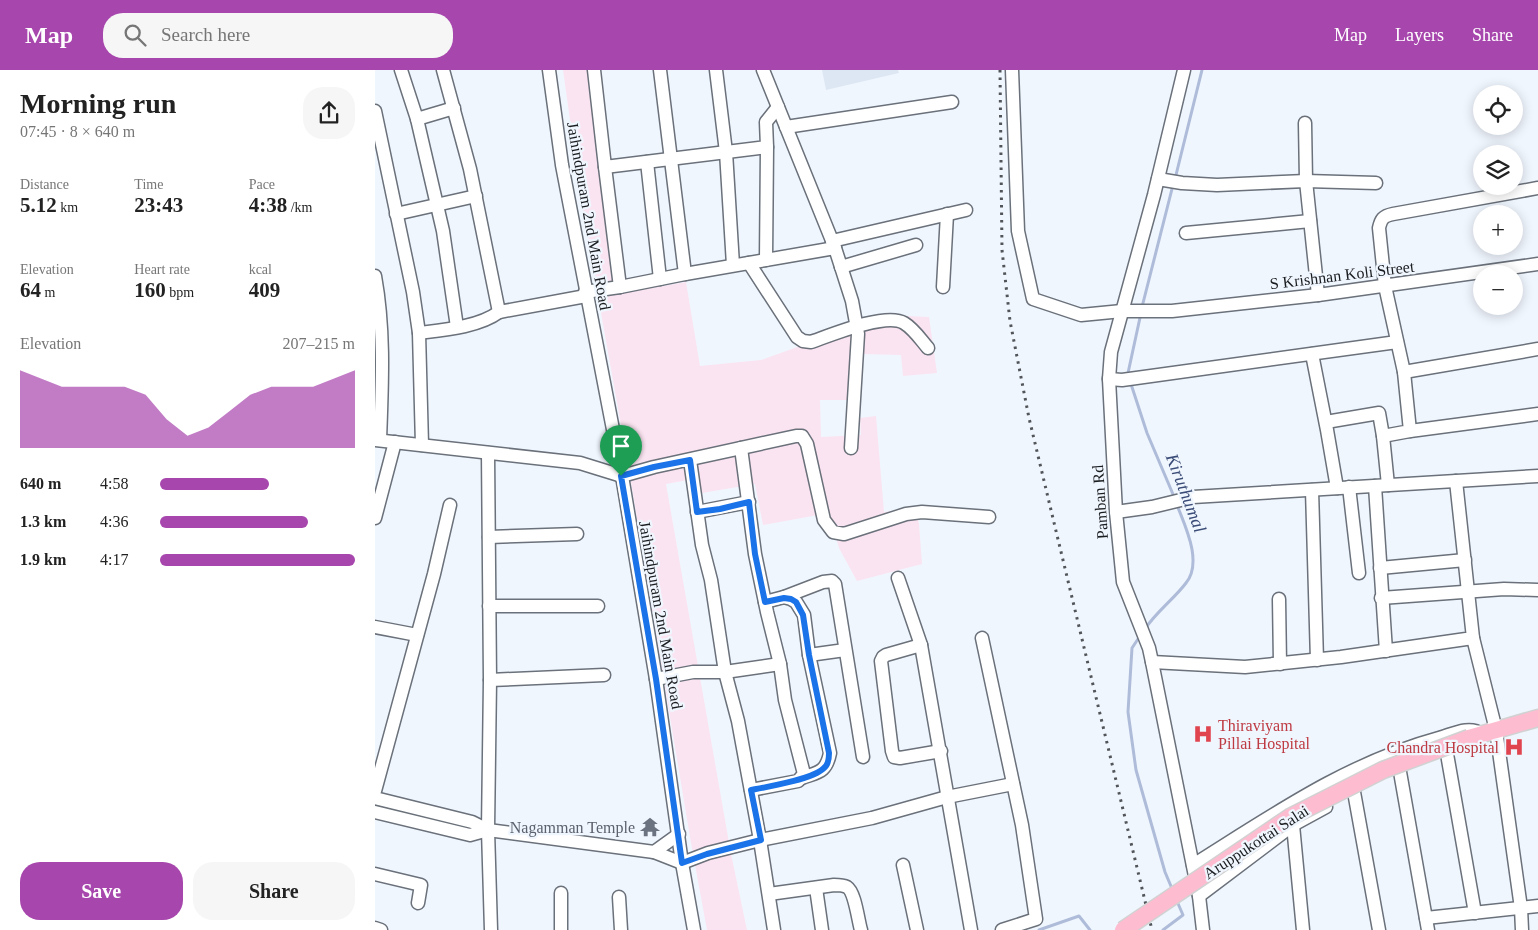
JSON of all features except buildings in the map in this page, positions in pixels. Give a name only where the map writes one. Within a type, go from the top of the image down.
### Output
[{"type":"main road","name":"Aruppukottai Salai","points":[[1123,930],[1290,817],[1383,770],[1483,734],[1538,718]]},
{"type":"street","points":[[401,70],[417,119],[443,230],[457,327]]},
{"type":"street","points":[[443,70],[476,196],[499,312]]},
{"type":"street","name":"Jaihindpuram 2nd Main Road","points":[[549,70],[562,165],[621,476],[656,679],[682,863],[694,930]]},
{"type":"street","points":[[594,70],[620,287]]},
{"type":"street","points":[[660,70],[685,274]]},
{"type":"street","points":[[716,70],[726,152],[733,265]]},
{"type":"street","points":[[763,70],[834,245],[852,301],[858,334],[851,448]]},
{"type":"street","name":"S Krishnan Koli Street","points":[[1012,70],[1018,231],[1033,299],[1081,315],[1126,311],[1172,311],[1318,295],[1538,264]]},
{"type":"street","name":"Pamban Rd","points":[[1184,70],[1162,179],[1126,311],[1111,352],[1115,380],[1116,512],[1123,582],[1149,648],[1199,896],[1203,930]]},
{"type":"street","points":[[786,127],[952,102]]},
{"type":"street","points":[[417,119],[454,108]]},
{"type":"street","points":[[766,260],[768,214],[766,122],[778,108]]},
{"type":"street","points":[[375,111],[413,292],[419,343],[422,445]]},
{"type":"street","points":[[1305,123],[1306,181],[1318,295]]},
{"type":"street","points":[[605,167],[767,147]]},
{"type":"street","points":[[647,162],[660,279]]},
{"type":"street","points":[[1162,179],[1182,183],[1217,185],[1306,181],[1376,183]]},
{"type":"street","points":[[1410,431],[1403,372],[1385,286],[1379,228],[1381,221],[1385,216],[1538,188]]},
{"type":"street","points":[[396,214],[476,196]]},
{"type":"street","points":[[419,343],[457,327],[491,318],[499,312],[685,274],[766,260],[834,245],[965,210]]},
{"type":"street","points":[[943,287],[947,214]]},
{"type":"street","points":[[1187,233],[1310,221]]},
{"type":"street","points":[[841,267],[916,245]]},
{"type":"street","points":[[749,262],[797,337],[803,341],[811,342],[857,326],[891,320],[903,322],[929,348]]},
{"type":"street","points":[[375,276],[378,294],[381,353],[377,440],[580,463],[621,476],[654,467],[802,436],[805,439],[824,520],[829,529],[837,534],[844,534],[906,514],[922,512],[989,517]]},
{"type":"street","points":[[1115,380],[1397,342]]},
{"type":"street","points":[[1403,372],[1538,349]]},
{"type":"street","points":[[1311,354],[1325,422],[1343,488],[1359,573]]},
{"type":"street","points":[[1325,422],[1379,413],[1383,436],[1380,568],[1385,651]]},
{"type":"street","points":[[1383,436],[1538,414]]},
{"type":"street","points":[[375,518],[395,442]]},
{"type":"street","points":[[741,448],[755,554],[780,664],[796,747],[803,769],[802,778]]},
{"type":"street","points":[[488,453],[490,680],[488,830],[491,930]]},
{"type":"street","points":[[690,460],[702,545],[711,580],[725,672],[738,721],[761,840],[774,930]]},
{"type":"street","points":[[1116,512],[1184,499],[1538,476]]},
{"type":"street","points":[[1456,481],[1483,734],[1521,908],[1522,930]]},
{"type":"street","points":[[1312,490],[1317,660]]},
{"type":"street","points":[[697,512],[749,502]]},
{"type":"street","points":[[375,791],[434,574],[450,505]]},
{"type":"street","points":[[489,537],[577,534]]},
{"type":"street","points":[[1380,568],[1465,560]]},
{"type":"street","points":[[898,578],[921,645],[971,930]]},
{"type":"street","points":[[765,602],[784,598],[823,582],[832,581],[836,589],[863,757]]},
{"type":"street","points":[[1381,598],[1504,589],[1538,590]]},
{"type":"street","points":[[751,790],[798,781],[819,772],[825,768],[829,753],[809,655],[803,615],[796,602],[784,598]]},
{"type":"street","points":[[1279,599],[1280,664]]},
{"type":"street","points":[[489,606],[598,606]]},
{"type":"street","points":[[375,627],[417,635]]},
{"type":"street","points":[[982,638],[1022,825],[1036,920],[1002,930]]},
{"type":"street","points":[[1152,662],[1245,667],[1317,660],[1473,638]]},
{"type":"street","points":[[921,645],[886,655],[881,662],[892,751],[895,757],[900,758],[941,751]]},
{"type":"street","points":[[809,655],[845,650]]},
{"type":"street","points":[[656,679],[693,672],[725,672],[780,664]]},
{"type":"street","points":[[490,680],[604,675]]},
{"type":"street","points":[[1193,865],[1297,799],[1367,762],[1416,744],[1466,730],[1477,730],[1483,734]]},
{"type":"street","points":[[1199,896],[1293,825],[1354,792],[1474,743],[1483,734]]},
{"type":"street","points":[[1447,754],[1475,913]]},
{"type":"street","points":[[1400,772],[1427,924],[1475,913],[1538,906]]},
{"type":"street","points":[[375,798],[472,822],[488,830],[654,852],[682,863],[707,854],[761,840],[872,818],[947,797],[1013,784]]},
{"type":"street","points":[[1354,792],[1379,930]]},
{"type":"street","points":[[375,812],[470,835],[488,830]]},
{"type":"street","points":[[1293,825],[1303,930]]},
{"type":"street","points":[[654,852],[679,834]]},
{"type":"street","points":[[903,865],[917,930]]},
{"type":"street","points":[[375,874],[421,885],[418,902]]},
{"type":"street","points":[[769,894],[834,885],[844,886],[849,888],[852,894],[861,930]]},
{"type":"street","points":[[816,888],[822,930]]},
{"type":"street","points":[[561,893],[561,930]]},
{"type":"street","points":[[619,897],[621,930]]},
{"type":"street","points":[[375,928],[381,930]]},
{"type":"shaded area","points":[[563,70],[593,70],[624,293],[686,282],[700,366],[761,360],[886,315],[929,317],[937,373],[903,376],[901,355],[863,354],[859,400],[820,400],[821,437],[861,435],[860,418],[876,416],[884,512],[915,508],[919,524],[922,564],[857,581],[839,548],[829,513],[763,525],[755,484],[702,493],[699,478],[666,484],[731,854],[747,930],[707,930],[583,212]]},
{"type":"shaded area","points":[[822,70],[898,70],[899,73],[826,90]]},
{"type":"waterway","name":"Kiruthumal","points":[[1175,179],[1202,70]]},
{"type":"waterway","name":"Kiruthumal","points":[[1142,307],[1173,185]]},
{"type":"waterway","name":"Kiruthumal","points":[[1128,375],[1141,313]]},
{"type":"waterway","name":"Kiruthumal","points":[[1130,381],[1147,433],[1175,499]]},
{"type":"waterway","name":"Kiruthumal","points":[[1145,629],[1181,589],[1191,574],[1193,565],[1191,544],[1177,505]]},
{"type":"waterway","name":"Kiruthumal","points":[[1140,636],[1132,648],[1128,712],[1136,770],[1165,872],[1173,891]]},
{"type":"waterway","name":"Kiruthumal","points":[[1163,930],[1183,915],[1176,899]]},
{"type":"waterway","name":"Kiruthumal","points":[[1039,930],[1079,916],[1090,930]]},
{"type":"railway","points":[[1000,70],[1002,250],[1010,321],[1029,418],[1152,930]]},
{"type":"place","name":"Thiraviyam Pillai Hospital","points":[[1203,734]]},
{"type":"place","name":"Chandra Hospital","points":[[1514,747]]},
{"type":"place","name":"Nagamman Temple","points":[[650,827]]},
{"type":"route","points":[[690,460],[697,512],[749,502],[755,554],[765,602],[784,598],[791,599],[801,608],[829,753],[825,768],[819,772],[798,781],[751,790],[761,840],[707,854],[682,863],[656,679],[621,476],[690,460]]}]
